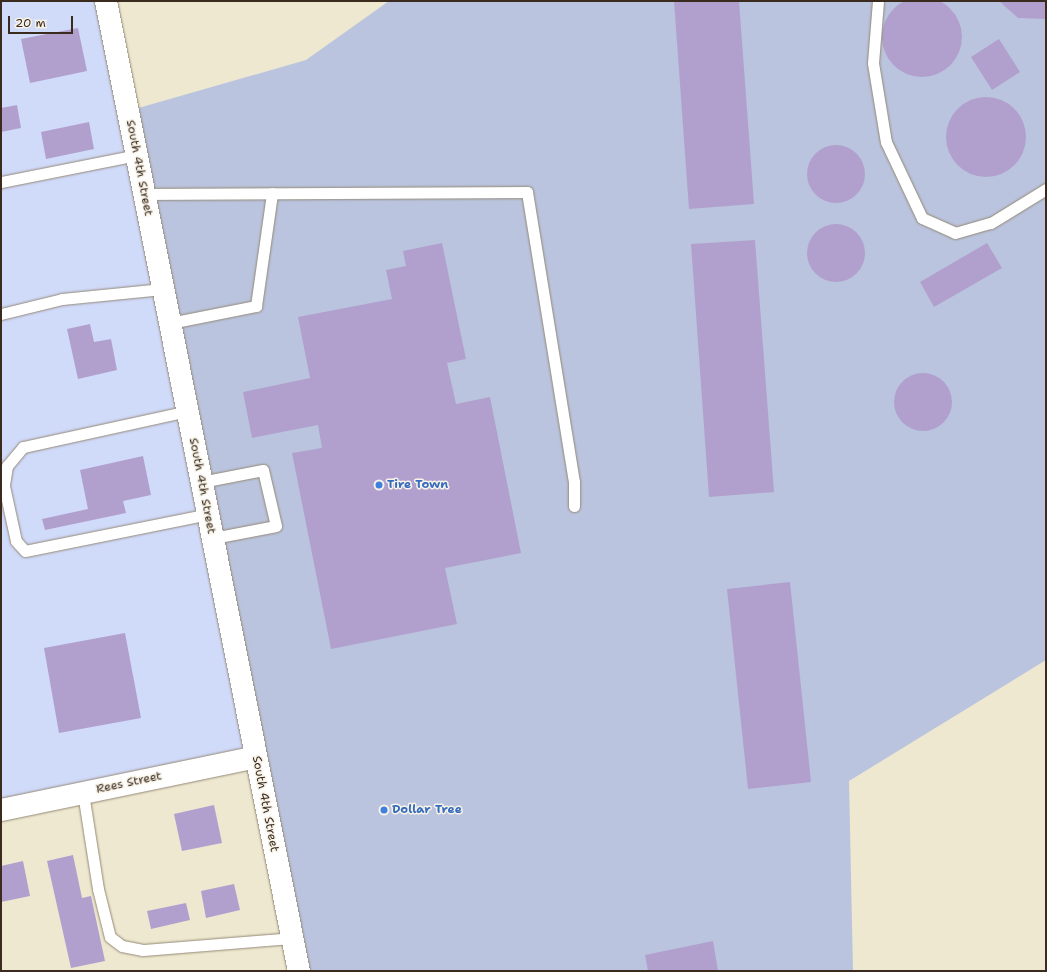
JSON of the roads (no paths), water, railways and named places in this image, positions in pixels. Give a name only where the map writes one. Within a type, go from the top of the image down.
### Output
[{"type":"main road","name":"South 4th Street","points":[[106,1],[299,971]]},
{"type":"main road","name":"Rees Street","points":[[1,810],[256,756]]},
{"type":"lane","points":[[878,1],[873,64],[886,142],[922,218],[955,233],[992,223],[1046,189]]},
{"type":"lane","points":[[1,182],[136,155]]},
{"type":"lane","points":[[144,194],[527,192],[574,482],[574,506]]},
{"type":"lane","points":[[170,323],[256,306],[272,193]]},
{"type":"lane","points":[[1,314],[62,299],[163,289]]},
{"type":"lane","points":[[188,411],[24,447],[7,466],[4,486],[16,541],[25,551],[208,514]]},
{"type":"lane","points":[[202,482],[263,470],[276,526],[213,538]]},
{"type":"lane","points":[[83,793],[98,890],[110,937],[122,946],[143,950],[292,938]]},
{"type":"place","name":"Tire Town","points":[[379,485]]},
{"type":"place","name":"Dollar Tree","points":[[384,810]]}]
